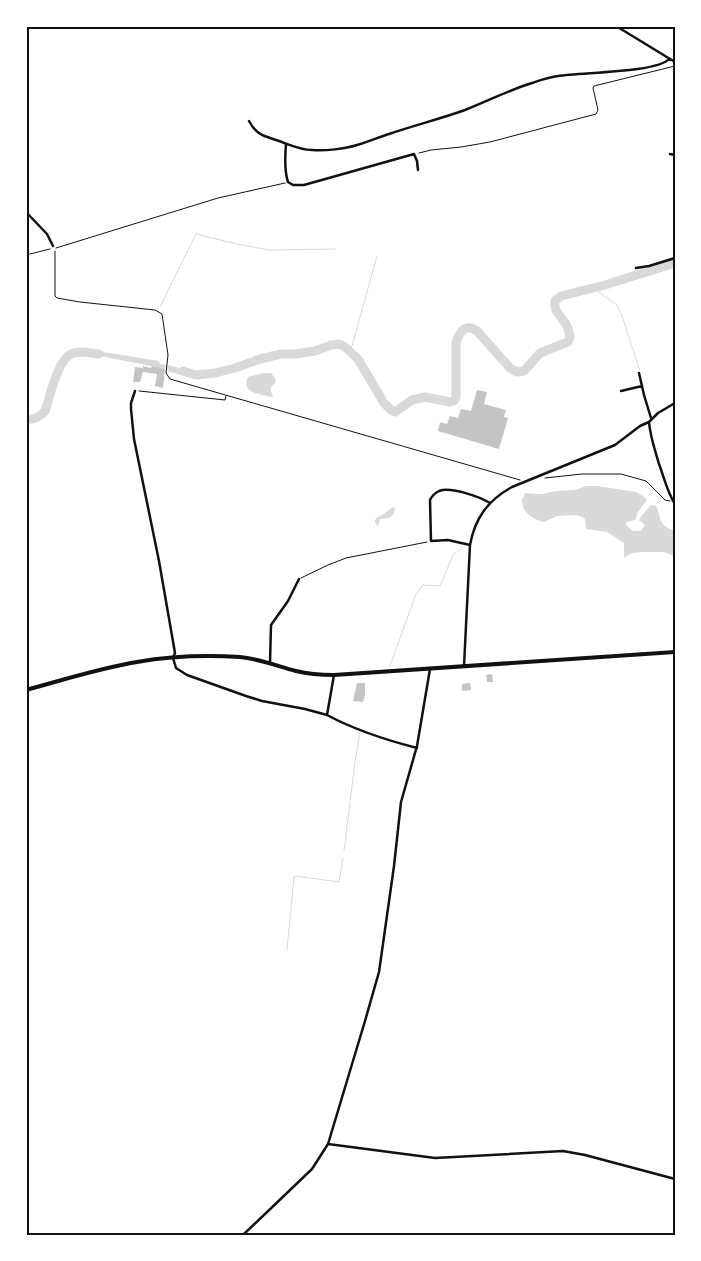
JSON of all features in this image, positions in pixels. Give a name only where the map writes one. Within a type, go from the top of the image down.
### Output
[{"type":"main road","points":[[26,690],[114,667],[173,658],[242,657],[298,672],[334,675],[675,652]]},
{"type":"street","points":[[616,26],[675,62]]},
{"type":"street","points":[[250,121],[256,132],[286,144],[314,151],[350,148],[388,134],[446,117],[542,79],[637,69],[666,63],[669,59]]},
{"type":"street","points":[[286,144],[286,178],[293,185],[304,185],[414,154],[418,170]]},
{"type":"street","points":[[670,154],[675,155]]},
{"type":"street","points":[[26,212],[47,234],[54,246]]},
{"type":"street","points":[[636,268],[675,258]]},
{"type":"street","points":[[639,373],[650,420],[650,432],[668,490],[674,503]]},
{"type":"street","points":[[621,391],[642,386]]},
{"type":"street","points":[[135,391],[131,403],[134,439],[159,561],[175,653],[173,658],[179,671],[262,701],[327,715],[384,738],[417,748]]},
{"type":"street","points":[[464,666],[470,545],[477,520],[490,503],[505,491],[528,480],[615,445],[658,413],[675,403]]},
{"type":"street","points":[[470,545],[448,540],[431,541],[430,500],[438,491],[450,490],[490,503]]},
{"type":"street","points":[[270,663],[271,625],[286,605],[298,579]]},
{"type":"street","points":[[243,1235],[312,1169],[328,1144],[378,972],[394,866],[401,802],[417,748],[430,669]]},
{"type":"street","points":[[327,715],[334,675]]},
{"type":"street","points":[[328,1144],[435,1158],[556,1151],[572,1152],[675,1179]]},
{"type":"path","points":[[414,154],[490,142],[596,114],[598,110],[594,86],[675,66]]},
{"type":"path","points":[[26,255],[218,198],[288,182]]},
{"type":"path","points":[[55,251],[55,296],[58,299],[156,310],[162,314],[168,355],[166,370],[167,376],[170,379],[518,480],[528,480]]},
{"type":"path","points":[[135,391],[225,400],[226,396]]},
{"type":"path","points":[[536,477],[621,474],[646,481],[666,500],[674,503]]},
{"type":"path","points":[[298,579],[346,558],[431,541]]},
{"type":"shaded area","points":[[86,350],[159,361],[160,364],[166,365],[165,369],[87,355]]},
{"type":"shaded area","points":[[168,365],[193,372],[191,378],[168,372]]},
{"type":"shaded area","points":[[271,373],[276,380],[271,387],[273,396],[271,397],[252,392],[247,386],[248,377]]},
{"type":"shaded area","points":[[586,486],[636,492],[642,495],[647,500],[638,512],[635,520],[626,522],[626,525],[633,531],[641,531],[645,525],[639,520],[642,515],[651,505],[656,506],[662,523],[675,531],[675,556],[663,552],[642,552],[632,553],[624,558],[624,543],[607,532],[586,529],[585,519],[580,516],[557,516],[544,522],[529,515],[522,504],[525,493],[543,494],[575,490]]},
{"type":"shaded area","points":[[393,507],[395,508],[392,516],[380,519],[378,526],[375,521],[376,518]]},
{"type":"building","points":[[143,366],[165,369],[163,388],[155,386],[157,374],[143,372],[140,382],[133,382],[135,367],[143,368]]},
{"type":"building","points":[[477,390],[487,392],[484,404],[506,410],[504,417],[508,418],[499,449],[438,431],[440,422],[447,424],[450,416],[458,418],[461,409],[471,411]]},
{"type":"building","points":[[492,674],[493,682],[487,682],[486,675]]},
{"type":"building","points":[[357,683],[365,683],[363,702],[353,701]]},
{"type":"building","points":[[470,683],[471,690],[462,691],[462,684]]},
{"type":"waterway","points":[[160,307],[196,234],[269,250],[335,249]]},
{"type":"waterway","points":[[349,351],[377,256]]},
{"type":"waterway","points":[[183,371],[196,375],[215,373],[281,354],[315,351],[339,344],[358,359],[384,403],[391,410],[395,412],[412,400],[425,397],[450,402],[454,401],[456,397],[456,343],[459,335],[466,328],[477,331],[510,368],[517,372],[524,371],[540,353],[568,342],[570,336],[567,327],[555,308],[555,301],[561,296],[605,285],[675,263]]},
{"type":"waterway","points":[[593,288],[617,305],[640,371]]},
{"type":"waterway","points":[[26,419],[37,418],[45,411],[58,371],[66,358],[77,352],[99,354]]},
{"type":"waterway","points":[[390,666],[416,594],[423,585],[440,586],[453,555],[463,547]]},
{"type":"waterway","points":[[344,851],[360,733]]},
{"type":"waterway","points":[[287,950],[294,877],[339,882],[343,858]]}]
